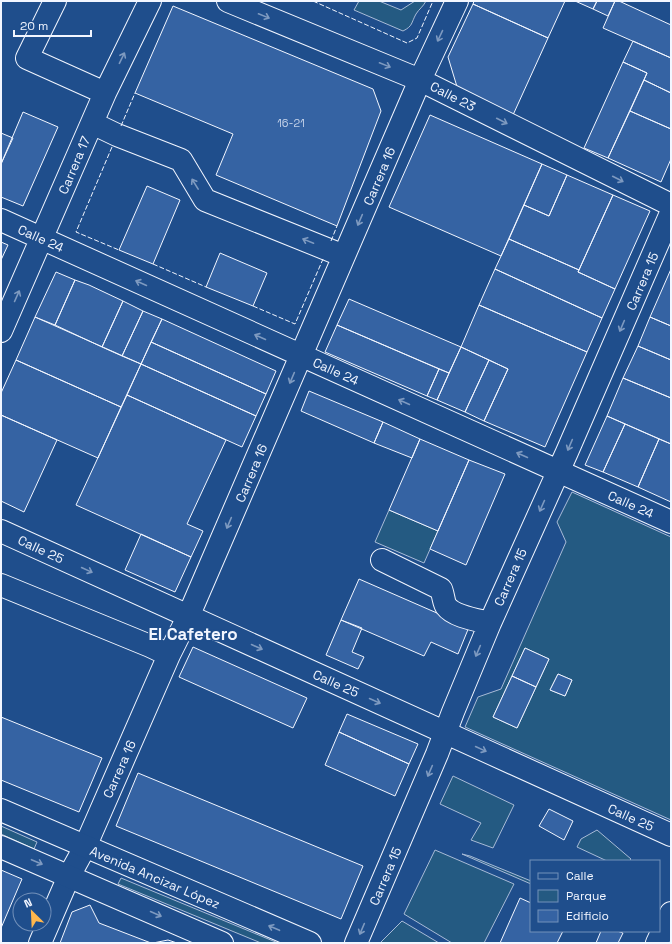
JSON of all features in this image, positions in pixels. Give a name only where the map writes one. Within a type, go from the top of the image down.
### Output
[{"type":"street","points":[[55,1],[28,58],[105,93]]},
{"type":"street","name":"Carrera 17","points":[[1,331],[105,93],[150,1]]},
{"type":"street","name":"Calle 23","points":[[228,1],[420,80],[671,205]]},
{"type":"street","name":"Carrera 16","points":[[40,943],[69,876],[85,847],[169,655],[188,616],[420,80],[456,1]]},
{"type":"street","points":[[92,123],[117,135],[181,160],[206,200],[344,256]]},
{"type":"street","name":"Carrera 15","points":[[356,943],[446,733],[453,712],[490,623],[671,213]]},
{"type":"street","name":"Calle 24","points":[[1,220],[671,522]]},
{"type":"street","name":"Calle 25","points":[[1,531],[671,835]]},
{"type":"street","points":[[382,560],[441,589],[446,606],[452,612],[490,623]]},
{"type":"street","points":[[1,584],[169,655]]},
{"type":"street","name":"Avenida Ancizar López","points":[[1,810],[310,943]]},
{"type":"street","points":[[1,847],[222,943]]},
{"type":"street","points":[[657,943],[671,913]]},
{"type":"green space","points":[[359,1],[379,1],[401,10],[415,1],[426,1],[416,14],[410,26],[403,31],[354,10]]},
{"type":"green space","points":[[572,492],[671,537],[671,820],[465,727],[478,697],[501,689],[566,542],[557,522]],"holes":[[[525,648],[549,659],[517,728],[493,717]],[[558,674],[572,680],[565,696],[550,690]]]},
{"type":"green space","points":[[389,510],[438,531],[424,563],[375,542]]},
{"type":"green space","points":[[453,776],[514,805],[493,848],[471,840],[481,823],[440,804]]},
{"type":"green space","points":[[1,826],[37,842],[34,849],[1,834]]},
{"type":"green space","points":[[597,830],[631,859],[605,860],[577,847],[581,839]]},
{"type":"green space","points":[[435,850],[514,884],[484,943],[452,943],[404,914]]},
{"type":"green space","points":[[462,854],[530,881],[530,884]]},
{"type":"green space","points":[[121,878],[278,943],[261,943],[118,884]]},
{"type":"green space","points":[[402,921],[439,943],[380,943]]},
{"type":"building","points":[[474,1],[565,1],[548,38],[473,4]]},
{"type":"building","points":[[575,1],[597,1],[593,9]]},
{"type":"building","points":[[597,1],[615,1],[608,16],[593,9]]},
{"type":"building","points":[[615,1],[619,1],[671,25],[671,58],[603,28]]},
{"type":"building","points":[[473,4],[548,38],[513,115],[458,90],[448,57]]},
{"type":"building","points":[[173,6],[373,89],[381,111],[337,226],[216,175],[233,134],[135,93]]},
{"type":"building","points":[[633,41],[671,58],[671,93],[644,80],[647,73],[623,62]]},
{"type":"building","points":[[623,62],[647,73],[608,158],[584,148]]},
{"type":"building","points":[[644,80],[671,93],[671,129],[630,111]]},
{"type":"building","points":[[630,111],[671,129],[671,159],[661,182],[608,158]]},
{"type":"building","points":[[23,112],[58,127],[23,206],[1,197],[1,164]]},
{"type":"building","points":[[430,115],[542,164],[501,256],[389,207]]},
{"type":"building","points":[[1,133],[13,138],[1,164]]},
{"type":"building","points":[[542,164],[567,175],[549,216],[524,205]]},
{"type":"building","points":[[567,175],[613,195],[579,270],[509,239],[524,205],[549,216]]},
{"type":"building","points":[[147,186],[180,200],[153,264],[119,250]]},
{"type":"building","points":[[613,195],[650,211],[615,289],[578,272]]},
{"type":"building","points":[[509,239],[579,270],[578,272],[615,289],[602,318],[495,269]]},
{"type":"building","points":[[1,242],[8,245],[1,260]]},
{"type":"building","points":[[220,253],[267,273],[253,306],[206,287]]},
{"type":"building","points":[[495,269],[602,318],[587,352],[479,305]]},
{"type":"building","points":[[671,269],[671,326],[650,317]]},
{"type":"building","points":[[56,272],[75,280],[55,325],[35,317]]},
{"type":"building","points":[[75,280],[123,301],[102,347],[55,325]]},
{"type":"building","points":[[349,299],[461,347],[449,373],[337,325]]},
{"type":"building","points":[[123,301],[143,311],[122,356],[102,347]]},
{"type":"building","points":[[479,305],[587,352],[545,447],[484,421],[508,369],[461,347]]},
{"type":"building","points":[[143,311],[162,319],[141,364],[122,356]]},
{"type":"building","points":[[35,317],[141,364],[121,407],[16,360]]},
{"type":"building","points":[[650,317],[671,326],[671,360],[638,346]]},
{"type":"building","points":[[162,319],[276,371],[266,394],[151,342]]},
{"type":"building","points":[[337,325],[439,369],[427,396],[325,352]]},
{"type":"building","points":[[151,342],[266,394],[256,416],[141,364]]},
{"type":"building","points":[[638,346],[671,360],[671,398],[623,378]]},
{"type":"building","points":[[461,347],[489,360],[465,412],[437,400]]},
{"type":"building","points":[[16,360],[121,407],[98,458],[1,415],[1,393]]},
{"type":"building","points":[[489,360],[508,369],[484,421],[465,412]]},
{"type":"building","points":[[141,364],[256,416],[242,447],[127,395]]},
{"type":"building","points":[[439,369],[449,373],[437,400],[427,396]]},
{"type":"building","points":[[623,378],[671,398],[671,444],[607,416]]},
{"type":"building","points":[[309,391],[383,422],[374,443],[301,411]]},
{"type":"building","points":[[127,395],[226,440],[187,524],[203,531],[191,557],[76,505]]},
{"type":"building","points":[[1,415],[57,440],[24,512],[1,501]]},
{"type":"building","points":[[607,416],[625,424],[603,472],[585,465]]},
{"type":"building","points":[[383,422],[420,439],[412,458],[374,443]]},
{"type":"building","points":[[625,424],[659,439],[638,487],[603,472]]},
{"type":"building","points":[[420,439],[469,460],[438,531],[389,510]]},
{"type":"building","points":[[659,439],[671,444],[671,502],[638,487]]},
{"type":"building","points":[[469,460],[505,474],[466,565],[430,549]]},
{"type":"building","points":[[141,534],[191,557],[175,592],[125,570]]},
{"type":"building","points":[[359,579],[469,627],[458,654],[431,642],[424,656],[341,620]]},
{"type":"building","points":[[341,620],[362,628],[352,652],[364,657],[358,669],[326,655]]},
{"type":"building","points":[[193,647],[307,698],[293,728],[179,677]]},
{"type":"building","points":[[525,648],[549,659],[536,687],[512,676]]},
{"type":"building","points":[[558,674],[572,680],[565,696],[550,690]]},
{"type":"building","points":[[512,676],[536,687],[517,728],[493,717]]},
{"type":"building","points":[[347,714],[418,744],[409,764],[339,732]]},
{"type":"building","points":[[1,717],[102,758],[79,812],[1,780]]},
{"type":"building","points":[[339,732],[409,764],[395,796],[325,765]]},
{"type":"building","points":[[138,773],[363,866],[341,919],[116,826]]},
{"type":"building","points":[[549,809],[573,821],[564,840],[539,826]]},
{"type":"building","points":[[1,870],[22,879],[16,892],[12,892],[12,902],[1,928]]},
{"type":"building","points":[[520,898],[530,903],[530,932],[562,932],[557,943],[500,943]]},
{"type":"building","points":[[90,905],[99,923],[151,943],[60,943],[72,912]]},
{"type":"building","points":[[601,932],[623,933],[618,943],[596,943]]},
{"type":"building","points":[[168,940],[177,943],[153,943]]},
{"type":"fence","points":[[313,1],[407,43],[417,38],[433,1]]},
{"type":"fence","points":[[121,126],[135,93]]},
{"type":"fence","points":[[112,147],[76,232],[119,250]]},
{"type":"fence","points":[[331,241],[337,226]]},
{"type":"fence","points":[[253,306],[295,324],[323,259]]},
{"type":"fence","points":[[153,264],[206,287]]},
{"type":"district","name":"El Cafetero","points":[[193,634]]}]
